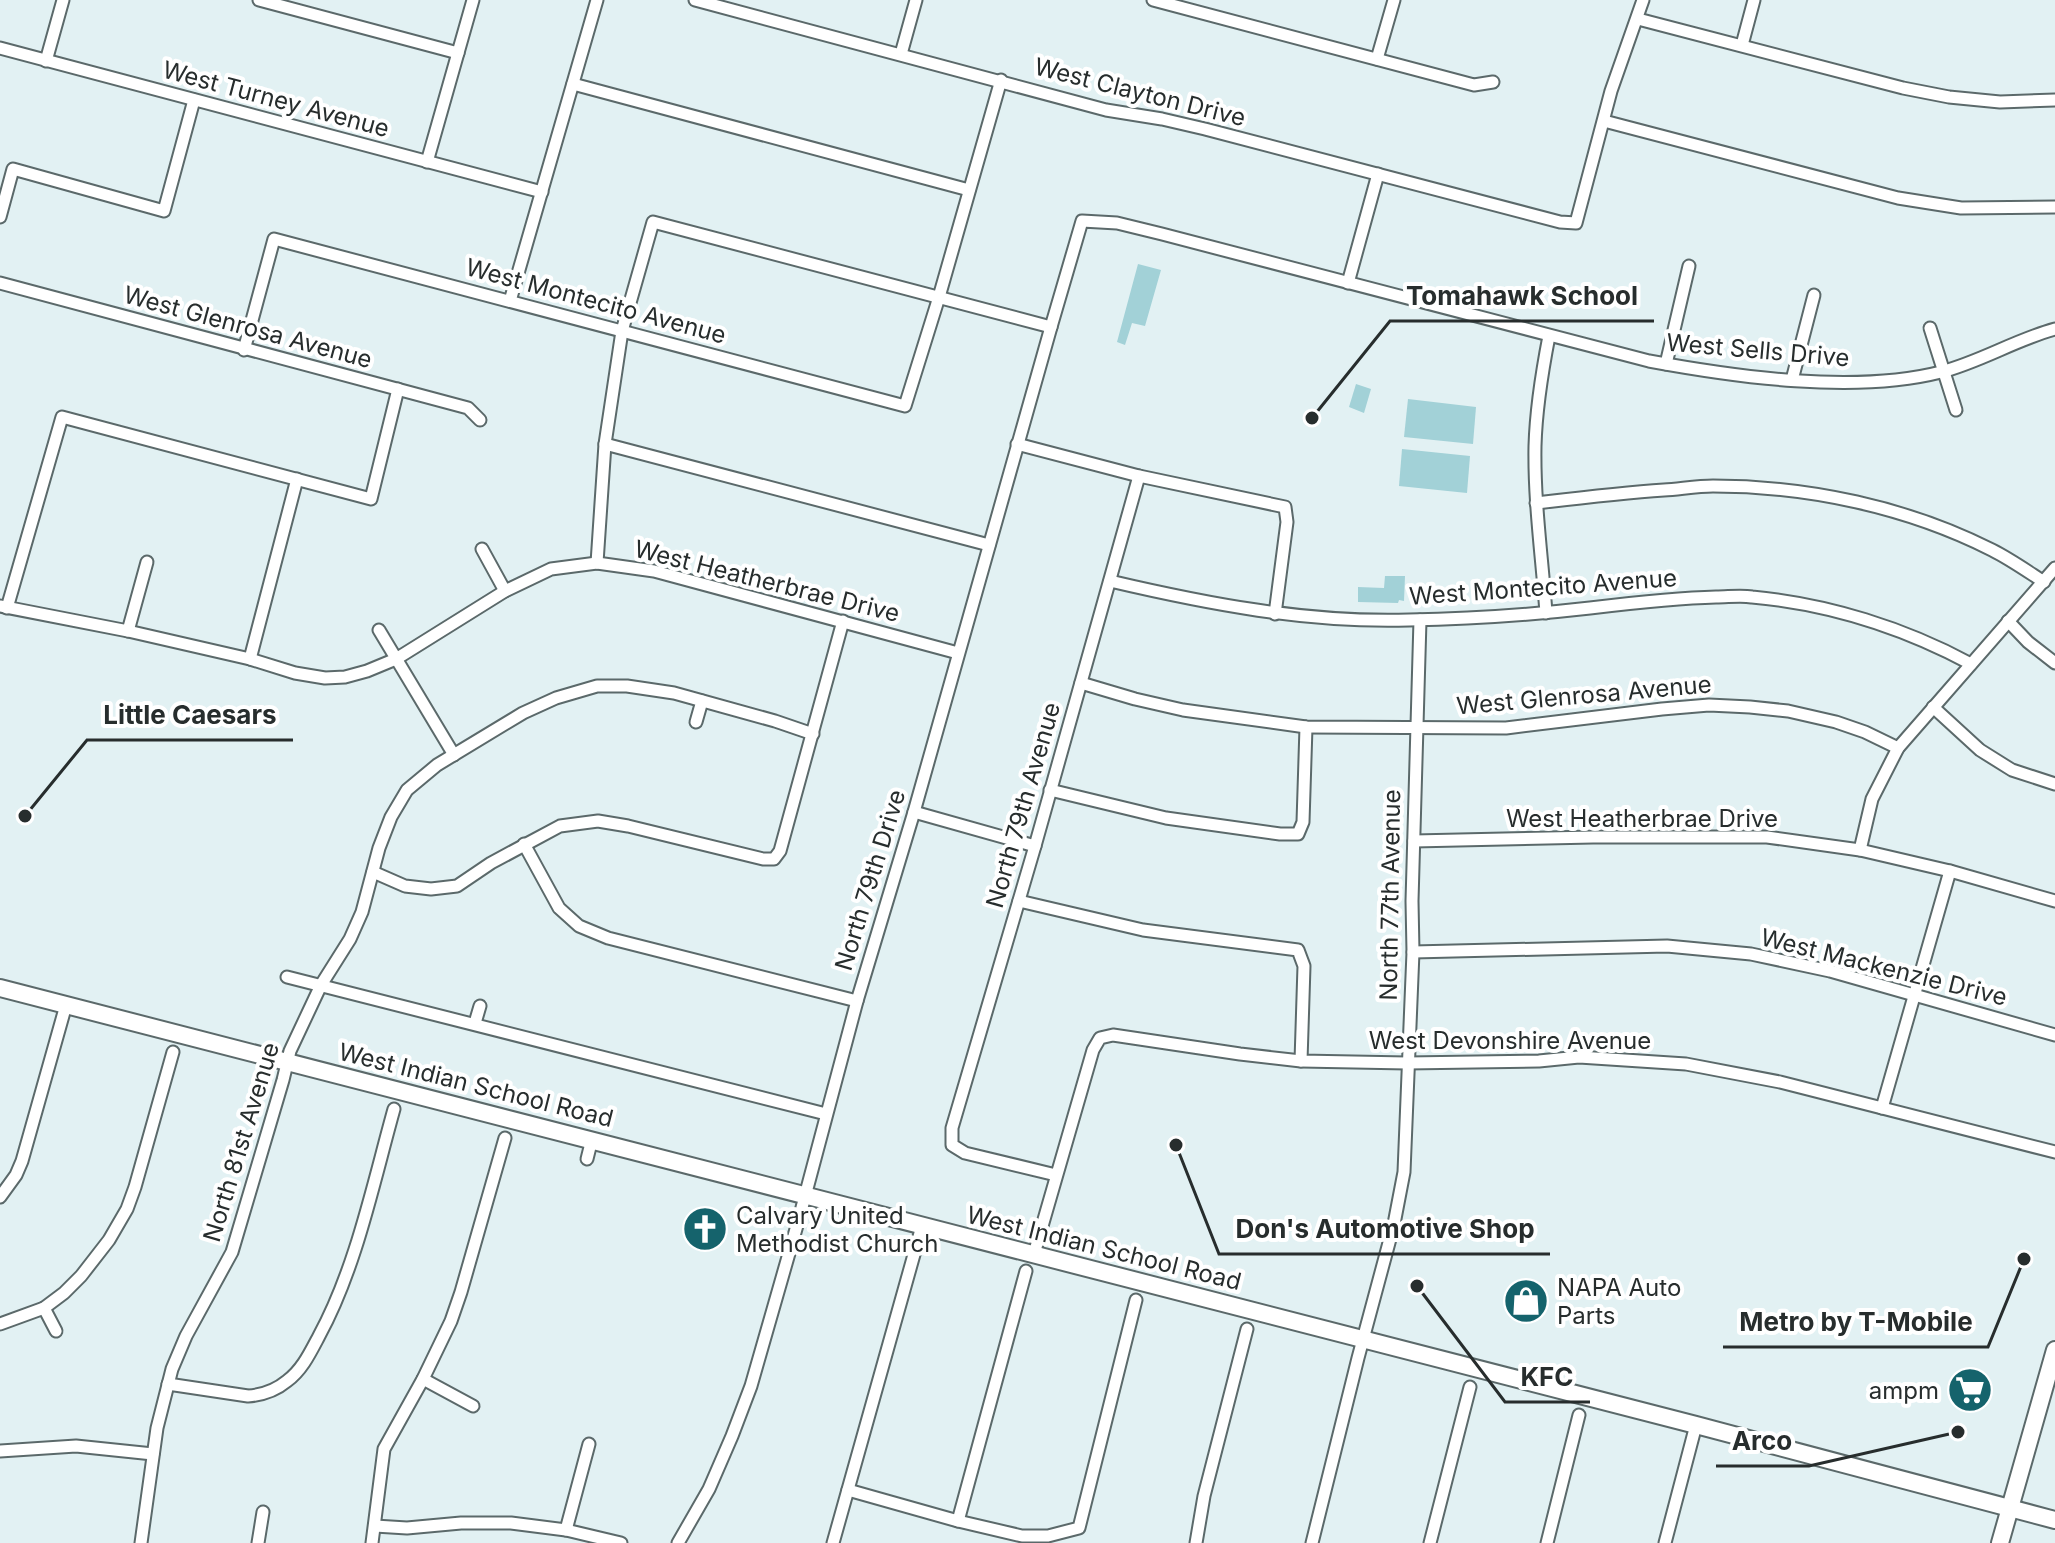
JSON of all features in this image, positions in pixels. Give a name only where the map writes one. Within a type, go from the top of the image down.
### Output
[{"type":"main road","name":"West Indian School Road","points":[[0,988],[2055,1520]]},
{"type":"main road","points":[[2000,1543],[2055,1350]]},
{"type":"street","points":[[46,61],[63,0]]},
{"type":"street","points":[[259,0],[458,53]]},
{"type":"street","points":[[427,162],[473,0]]},
{"type":"street","points":[[510,301],[597,0]]},
{"type":"street","name":"West Clayton Drive","points":[[695,0],[1106,110],[1191,126],[1560,222],[1576,223],[1604,121]]},
{"type":"street","points":[[901,54],[916,0]]},
{"type":"street","points":[[1153,0],[1474,85],[1493,82]]},
{"type":"street","points":[[1377,59],[1394,0]]},
{"type":"street","points":[[1643,0],[1611,91],[1604,121],[1898,198],[1961,208],[2055,207]]},
{"type":"street","points":[[1742,45],[1754,0]]},
{"type":"street","points":[[1638,19],[1903,88],[1949,97],[2000,102],[2055,100]]},
{"type":"street","name":"West Turney Avenue","points":[[0,48],[542,192]]},
{"type":"street","points":[[939,297],[1001,80]]},
{"type":"street","points":[[573,84],[969,190]]},
{"type":"street","points":[[0,217],[13,169],[164,211],[194,100]]},
{"type":"street","points":[[1348,283],[1378,174]]},
{"type":"street","name":"West Sells Drive","points":[[1082,221],[1117,223],[1147,230],[1666,364],[1792,380],[1898,380],[1944,371],[2028,336],[2055,329]]},
{"type":"street","name":"North 79th Drive","points":[[678,1543],[709,1489],[751,1386],[857,1001],[1082,221]]},
{"type":"street","points":[[597,563],[605,444],[622,331],[653,222],[1051,327]]},
{"type":"street","name":"West Montecito Avenue","points":[[244,350],[274,239],[905,406],[939,297]]},
{"type":"street","points":[[1666,364],[1689,266]]},
{"type":"street","name":"West Glenrosa Avenue","points":[[0,283],[468,408],[480,420]]},
{"type":"street","points":[[1792,380],[1814,295]]},
{"type":"street","points":[[1930,328],[1956,410]]},
{"type":"street","points":[[1546,613],[1536,503],[1535,444],[1542,368],[1549,336]]},
{"type":"street","points":[[4,607],[62,417],[371,499],[398,389]]},
{"type":"street","points":[[605,444],[989,545]]},
{"type":"street","points":[[1017,444],[1139,476],[1285,507],[1287,522],[1275,614]]},
{"type":"street","name":"North 79th Avenue","points":[[1056,1175],[965,1153],[952,1145],[952,1128],[1139,476]]},
{"type":"street","points":[[250,659],[297,479]]},
{"type":"street","points":[[1536,503],[1713,486],[1829,496],[1940,526],[1994,551],[2044,582]]},
{"type":"street","points":[[482,549],[505,591]]},
{"type":"street","points":[[128,631],[147,562]]},
{"type":"street","name":"West Heatherbrae Drive","points":[[4,607],[128,631],[250,659],[295,673],[325,678],[345,677],[396,659],[505,591],[551,569],[597,563],[654,571],[958,653]]},
{"type":"street","points":[[1860,850],[1872,799],[1898,748],[2055,568]]},
{"type":"street","name":"West Montecito Avenue","points":[[1110,581],[1187,599],[1275,614],[1340,620],[1477,618],[1676,598],[1750,596],[1807,605],[1858,618],[1908,634],[1971,664]]},
{"type":"street","name":"North 77th Avenue","points":[[1312,1543],[1394,1224],[1404,1172],[1413,952],[1420,620]]},
{"type":"street","points":[[373,872],[405,886],[431,889],[457,886],[491,863],[560,826],[598,821],[774,859],[780,851],[843,621]]},
{"type":"street","points":[[2008,621],[2055,663]]},
{"type":"street","points":[[379,630],[454,755]]},
{"type":"street","name":"West Glenrosa Avenue","points":[[1081,683],[1183,710],[1306,727],[1506,728],[1709,705],[1788,711],[1836,722],[1898,748]]},
{"type":"street","name":"North 81st Avenue","points":[[141,1543],[153,1454],[177,1354],[232,1252],[286,1062],[321,985],[350,939],[362,912],[379,848],[391,817],[407,790],[437,765],[523,713],[556,698],[597,686],[627,686],[674,693],[813,734]]},
{"type":"street","points":[[696,722],[702,701]]},
{"type":"street","points":[[1933,707],[1980,750],[2012,770],[2055,784]]},
{"type":"street","points":[[1050,790],[1166,818],[1298,834],[1303,822],[1306,727]]},
{"type":"street","points":[[914,812],[1035,846]]},
{"type":"street","name":"West Heatherbrae Drive","points":[[1414,841],[1767,837],[1860,850],[1950,871],[2055,901]]},
{"type":"street","points":[[524,844],[559,908],[579,926],[608,938],[857,1001]]},
{"type":"street","points":[[1882,1108],[1950,871]]},
{"type":"street","points":[[1019,901],[1143,930],[1298,950],[1304,966],[1301,1061]]},
{"type":"street","name":"West Mackenzie Drive","points":[[1413,952],[1667,946],[1751,954],[1830,971],[2055,1035]]},
{"type":"street","points":[[287,977],[826,1114]]},
{"type":"street","points":[[0,1197],[22,1161],[66,1005]]},
{"type":"street","points":[[475,1023],[480,1006]]},
{"type":"street","name":"West Devonshire Avenue","points":[[1056,1175],[1093,1050],[1100,1038],[1113,1035],[1301,1061],[1407,1063],[1539,1061],[1579,1057],[1686,1064],[1780,1082],[2055,1152]]},
{"type":"street","points":[[0,1324],[44,1308],[64,1293],[109,1240],[127,1209],[173,1052]]},
{"type":"street","points":[[168,1384],[248,1396],[260,1395],[274,1390],[306,1360],[345,1279],[394,1109]]},
{"type":"street","points":[[372,1543],[384,1449],[442,1342],[461,1292],[505,1138]]},
{"type":"street","points":[[587,1159],[592,1139]]},
{"type":"street","points":[[1034,1254],[1056,1175]]},
{"type":"street","points":[[833,1543],[922,1226]]},
{"type":"street","points":[[958,1521],[1026,1271]]},
{"type":"street","points":[[848,1490],[1022,1536],[1048,1536],[1079,1528],[1136,1300]]},
{"type":"street","points":[[44,1308],[56,1331]]},
{"type":"street","points":[[1196,1543],[1204,1496],[1247,1329]]},
{"type":"street","points":[[423,1379],[473,1406]]},
{"type":"street","points":[[1430,1543],[1470,1387]]},
{"type":"street","points":[[1547,1543],[1579,1415]]},
{"type":"street","points":[[1665,1543],[1696,1425]]},
{"type":"street","points":[[566,1530],[589,1444]]},
{"type":"street","points":[[0,1451],[76,1446],[153,1454]]},
{"type":"street","points":[[258,1543],[263,1512]]},
{"type":"street","points":[[375,1526],[407,1528],[461,1523],[511,1523],[566,1530],[621,1543]]},
{"type":"shaded area","points":[[1138,264],[1161,270],[1145,326],[1132,323],[1125,345],[1117,342]]},
{"type":"shaded area","points":[[1356,384],[1371,389],[1364,413],[1349,407]]},
{"type":"shaded area","points":[[1408,399],[1476,407],[1473,444],[1404,437]]},
{"type":"shaded area","points":[[1402,449],[1470,456],[1467,493],[1399,486]]},
{"type":"shaded area","points":[[1385,576],[1405,576],[1404,601],[1358,602],[1358,587],[1384,588]]},
{"type":"place","name":"Tomahawk School","points":[[1312,418]]},
{"type":"place","name":"Little Caesars","points":[[25,816]]},
{"type":"place","name":"Don's Automotive Shop","points":[[1176,1145]]},
{"type":"place","name":"Calvary United Methodist Church","points":[[705,1229]]},
{"type":"place","name":"Metro by T-Mobile","points":[[2024,1259]]},
{"type":"place","name":"KFC","points":[[1417,1286]]},
{"type":"place","name":"NAPA Auto Parts","points":[[1526,1301]]},
{"type":"place","name":"ampm","points":[[1970,1390]]},
{"type":"place","name":"Arco","points":[[1958,1432]]}]
